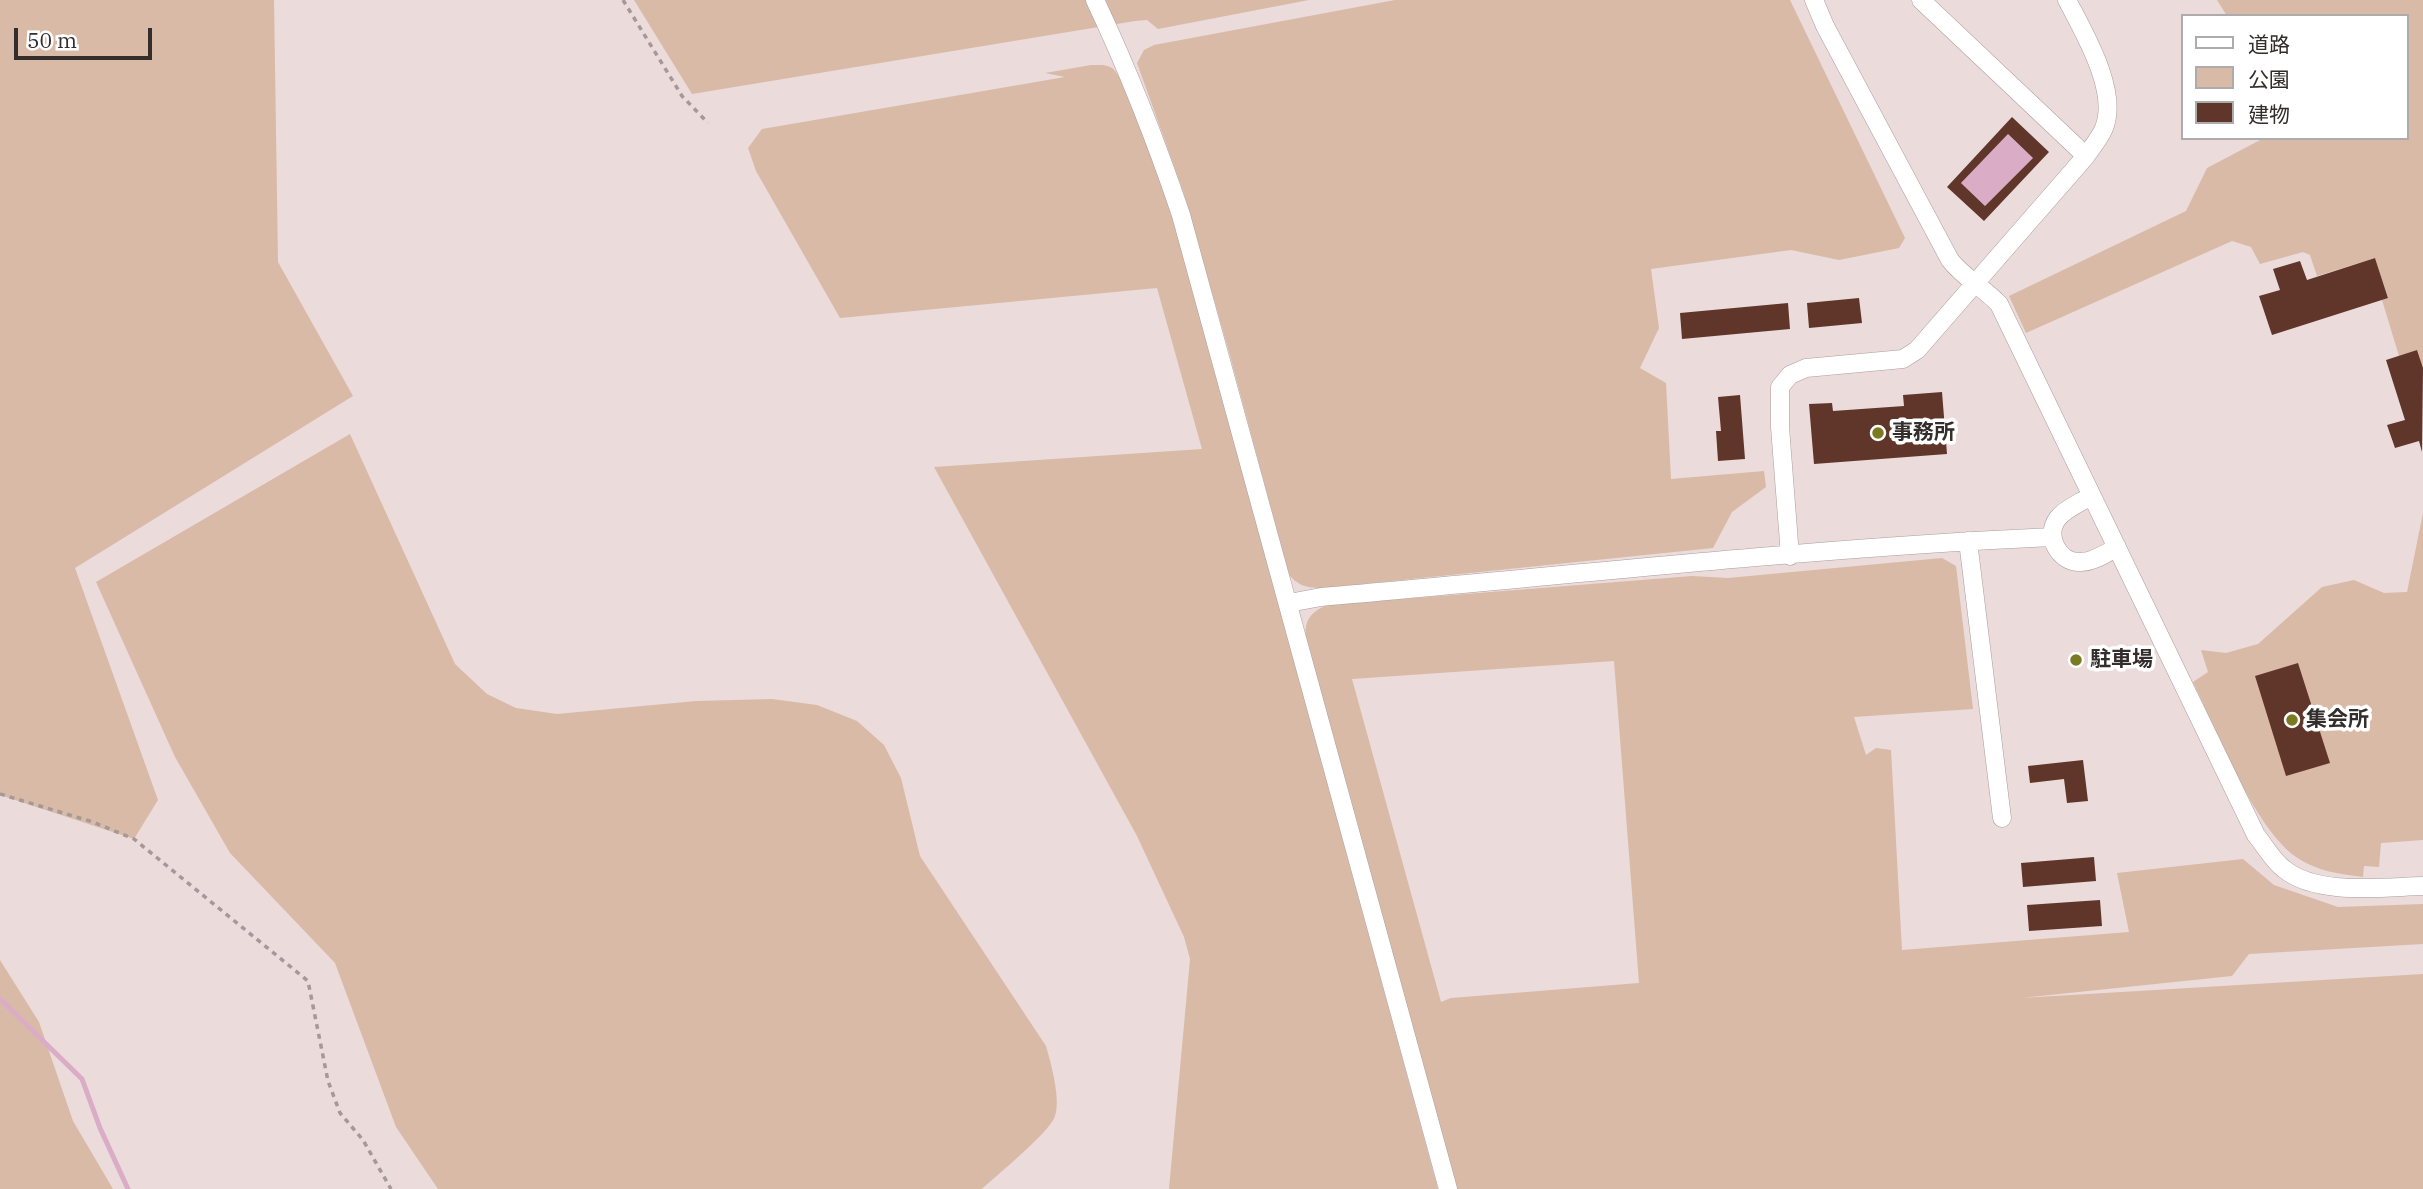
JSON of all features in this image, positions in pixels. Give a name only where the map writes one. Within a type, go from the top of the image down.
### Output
[{"type":"street","points":[[1095,0],[1150,126],[1181,215],[1448,1189]]},
{"type":"street","points":[[1814,0],[1825,26],[1950,260],[1961,275],[1987,292],[1998,304],[2256,835],[2284,869],[2304,880],[2337,887],[2423,886]]},
{"type":"street","points":[[1921,0],[2086,156]]},
{"type":"street","points":[[1790,556],[1780,427],[1780,387],[1790,375],[1806,368],[1903,359],[1917,350],[2086,156],[2105,127],[2107,97],[2103,75],[2067,0]]},
{"type":"street","points":[[2091,496],[2060,516],[2052,537],[2057,550],[2072,561],[2091,560],[2117,547]]},
{"type":"street","points":[[1289,603],[1321,597],[1790,556],[2052,537]]},
{"type":"street","points":[[1968,541],[2002,818]]},
{"type":"path","points":[[623,0],[682,96],[708,123]]},
{"type":"path","points":[[0,794],[93,822],[134,839],[308,981],[328,1081],[340,1113],[363,1140],[391,1189]]},
{"type":"green space","points":[[0,0],[274,0],[278,262],[353,396],[75,568],[158,800],[134,839],[0,795]]},
{"type":"green space","points":[[634,0],[1309,0],[1158,29],[1147,20],[1135,21],[692,94]]},
{"type":"green space","points":[[1395,0],[1790,0],[1905,238],[1899,248],[1839,260],[1791,250],[1651,269],[1659,328],[1640,368],[1666,383],[1671,479],[1764,471],[1766,487],[1732,512],[1713,548],[1324,588],[1305,586],[1289,575],[1183,191],[1137,63],[1144,50],[1154,45]]},
{"type":"green space","points":[[2217,0],[2423,0],[2423,368],[2417,350],[2399,356],[2382,300],[2388,297],[2375,258],[2317,276],[2310,255],[2303,252],[2260,264],[2251,247],[2232,241],[2026,333],[2009,296],[2186,211],[2207,168],[2260,140],[2409,140],[2409,14],[2226,14]]},
{"type":"green space","points":[[1091,65],[1110,67],[1119,76],[1144,134],[1171,210],[1438,1189],[1169,1189],[1190,959],[1184,937],[1137,836],[934,467],[1202,449],[1157,288],[840,318],[756,171],[748,148],[762,129],[1065,77],[1045,73]]},
{"type":"green space","points":[[350,434],[455,664],[487,694],[516,708],[557,714],[696,701],[772,699],[817,705],[857,721],[884,745],[901,778],[920,856],[1046,1046],[1053,1071],[1057,1109],[1051,1123],[982,1189],[438,1189],[396,1127],[335,963],[230,853],[175,757],[96,582]]},
{"type":"green space","points":[[2423,513],[2423,840],[2381,843],[2379,867],[2364,866],[2363,877],[2328,871],[2296,857],[2280,843],[2251,801],[2193,682],[2208,672],[2201,650],[2226,653],[2258,644],[2322,587],[2354,580],[2384,593],[2407,592]]},
{"type":"green space","points":[[1942,558],[1956,566],[1973,709],[1854,717],[1866,755],[1876,748],[1891,750],[1902,950],[2129,932],[2117,873],[2243,859],[2274,885],[2338,907],[2423,904],[2423,944],[2249,954],[2232,976],[2021,998],[2423,974],[2423,1189],[1457,1189],[1306,638],[1308,621],[1313,614],[1327,605],[1692,576],[1728,578]],"holes":[[[1614,661],[1639,983],[1451,998],[1441,1002],[1352,679]]]},
{"type":"green space","points":[[0,960],[39,1022],[73,1121],[113,1189],[0,1189]]},
{"type":"shaded area","points":[[2008,134],[2033,158],[1985,206],[1961,183]]},
{"type":"building","points":[[2012,117],[2049,152],[1984,221],[1947,187]],"holes":[[[2008,134],[2033,158],[1985,206],[1961,183]]]},
{"type":"building","points":[[2375,258],[2388,298],[2272,335],[2259,296],[2280,290],[2273,269],[2300,261],[2307,280]]},
{"type":"building","points":[[1859,298],[1862,323],[1809,328],[1807,303]]},
{"type":"building","points":[[1788,303],[1790,329],[1682,339],[1680,313]]},
{"type":"building","points":[[2417,350],[2423,368],[2422,452],[2419,441],[2395,448],[2387,425],[2405,420],[2386,360]]},
{"type":"building","name":"事務所","points":[[1942,392],[1947,454],[1814,464],[1809,404],[1832,403],[1833,411],[1904,406],[1903,395]]},
{"type":"building","points":[[1740,395],[1745,459],[1718,461],[1716,431],[1721,431],[1718,397]]},
{"type":"building","name":"集会所","points":[[2298,663],[2330,763],[2286,776],[2255,676]]},
{"type":"building","points":[[2083,760],[2088,801],[2067,803],[2064,779],[2030,783],[2028,766]]},
{"type":"building","points":[[2094,857],[2096,881],[2023,887],[2021,863]]},
{"type":"building","points":[[2100,900],[2102,926],[2029,931],[2027,905]]},
{"type":"waterway","points":[[0,999],[82,1079],[100,1128],[128,1189]]},
{"type":"place","name":"事務所","points":[[1878,433]]},
{"type":"place","name":"駐車場","points":[[2076,660]]},
{"type":"place","name":"集会所","points":[[2292,720]]}]
